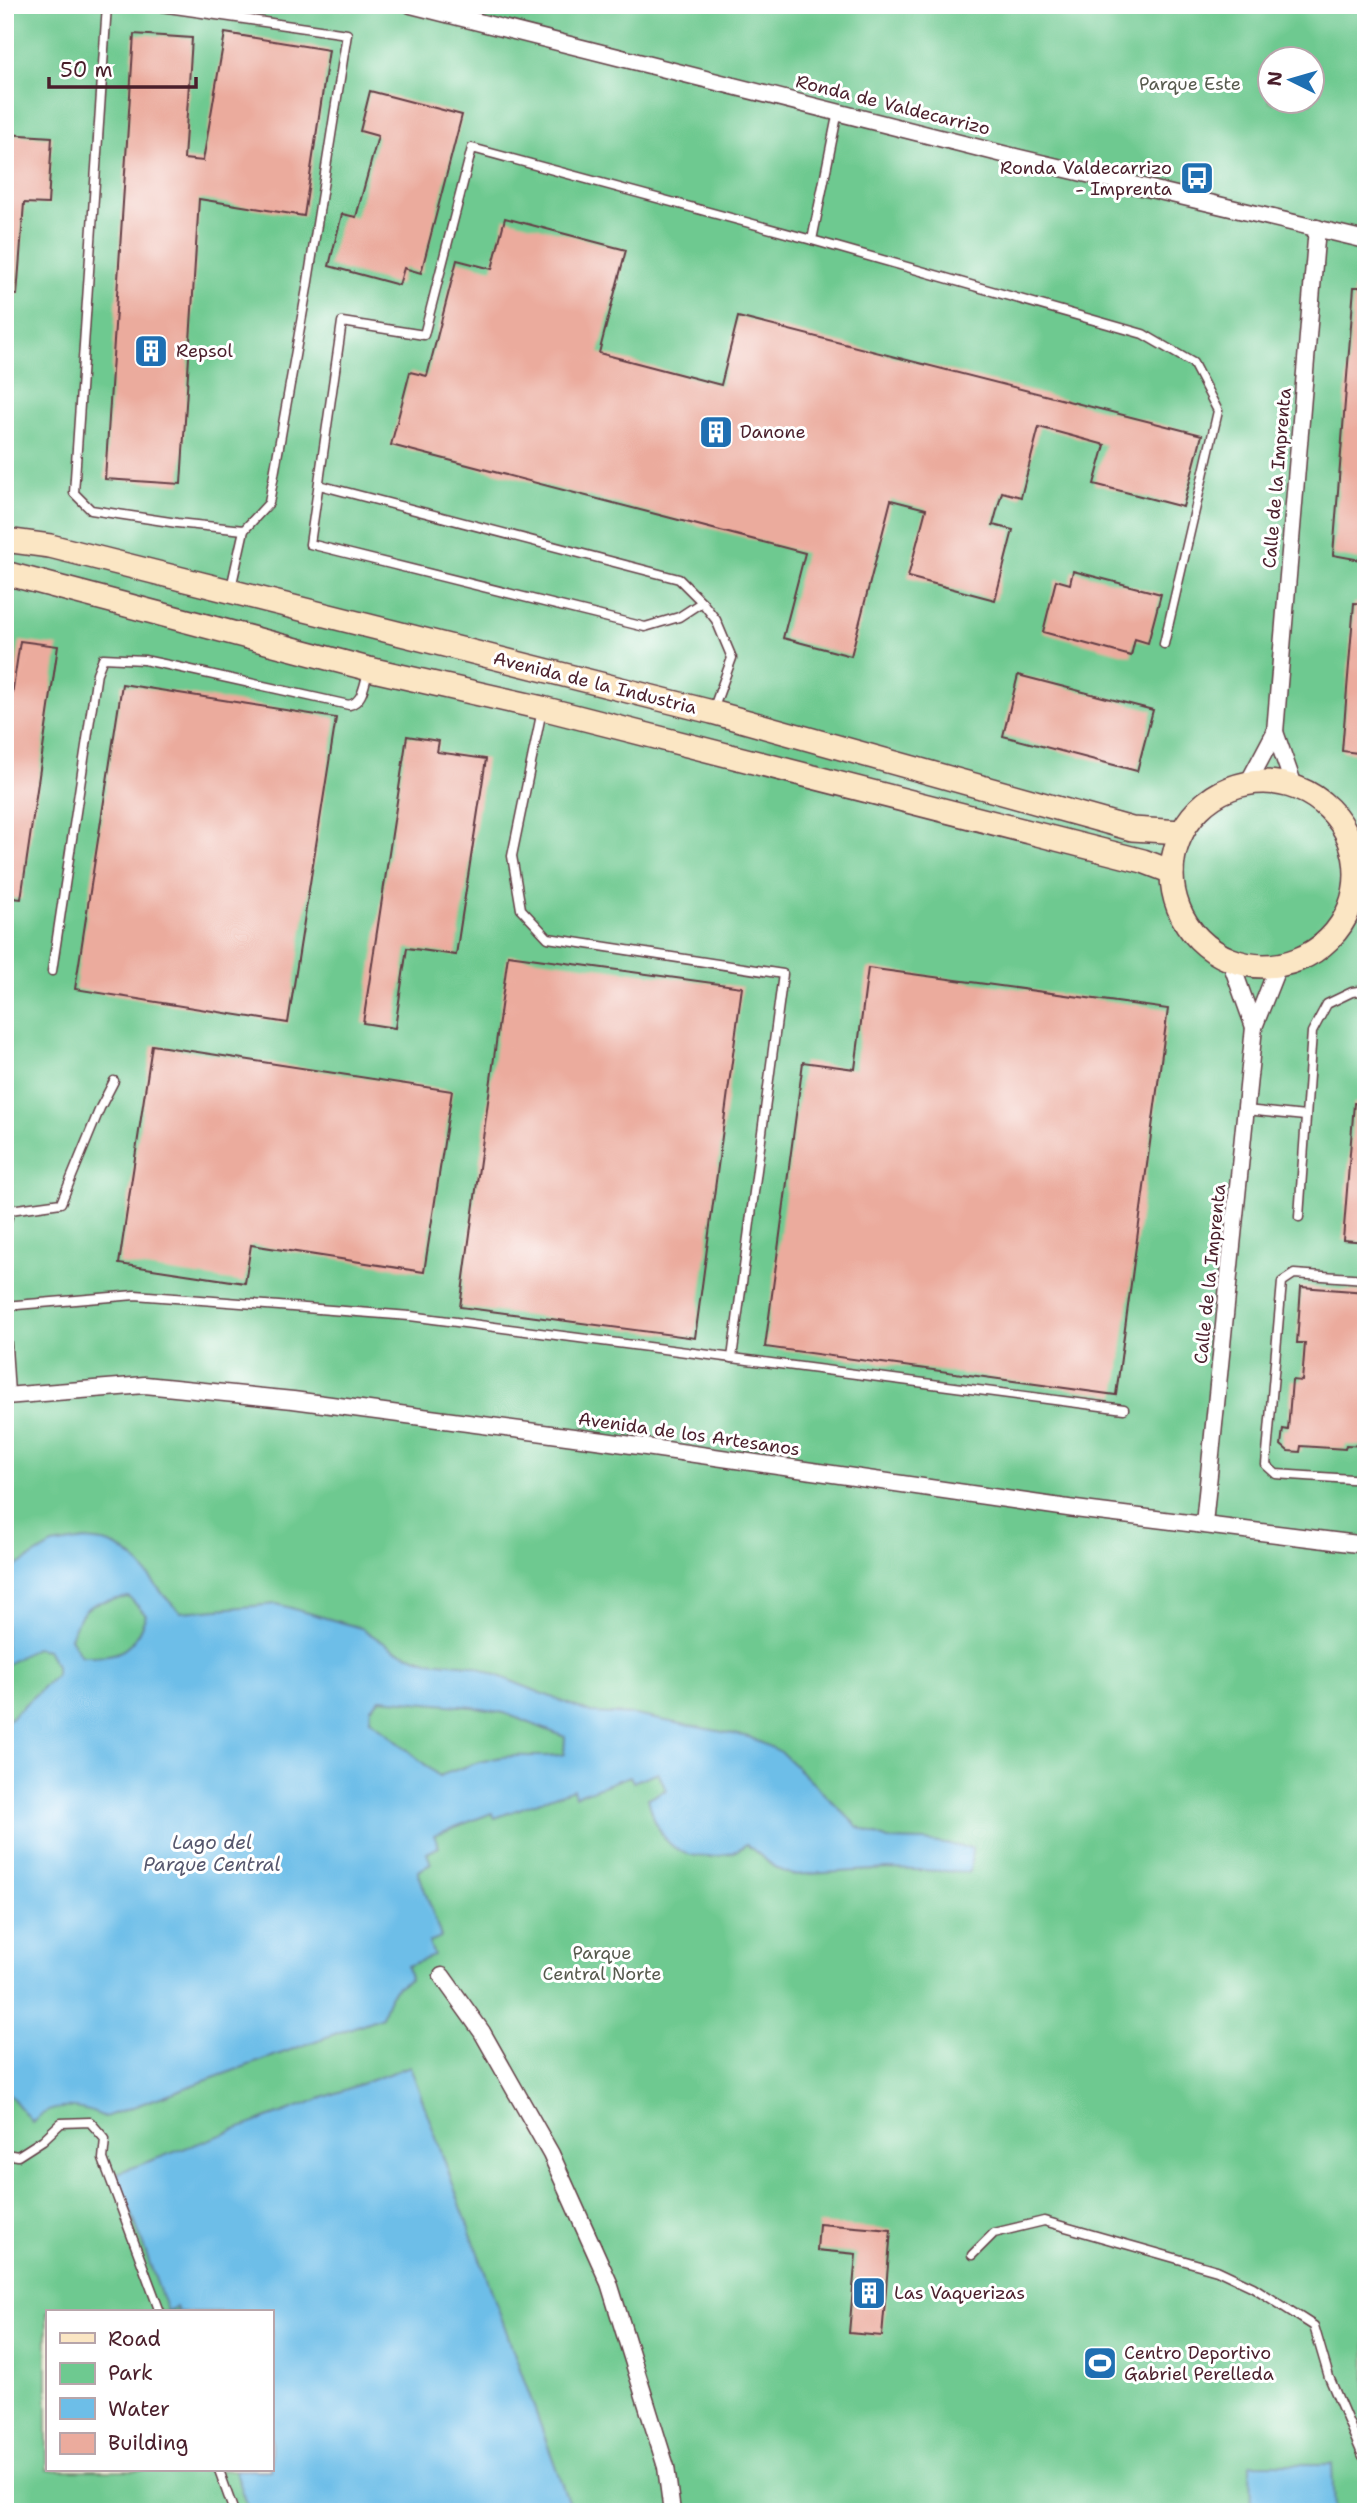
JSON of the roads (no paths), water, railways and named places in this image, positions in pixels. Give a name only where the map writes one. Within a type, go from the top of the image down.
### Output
[{"type":"street","name":"Ronda de Valdecarrizo","points":[[411,5],[1003,154],[1366,240]]},
{"type":"street","name":"Calle de la Imprenta","points":[[1248,783],[1275,732],[1317,228]]},
{"type":"street","name":"Avenida de la Industria","points":[[5,540],[50,546],[712,712],[1132,829],[1182,832]]},
{"type":"street","points":[[5,573],[369,669],[542,708],[1143,861],[1172,872]]},
{"type":"street","name":"Calle de la Imprenta","points":[[1275,732],[1294,786]]},
{"type":"street","points":[[1271,782],[1294,786],[1320,800],[1339,821],[1352,846],[1361,878],[1354,895],[1356,917],[1306,957],[1278,966],[1254,966],[1230,960],[1206,946],[1187,925],[1175,900],[1172,872],[1182,832],[1199,809],[1221,792],[1248,783],[1271,782]]},
{"type":"street","name":"Calle de la Imprenta","points":[[1230,960],[1254,1027]]},
{"type":"street","name":"Calle de la Imprenta","points":[[1204,1524],[1254,1027],[1278,966]]},
{"type":"street","name":"Avenida de los Artesanos","points":[[8,1395],[145,1385],[293,1400],[604,1441],[1075,1509],[1366,1545]]},
{"type":"street","points":[[442,1976],[482,2032],[551,2154],[609,2283],[666,2467],[672,2512]]},
{"type":"lane","points":[[107,5],[74,493],[91,510],[244,530]]},
{"type":"lane","points":[[148,5],[347,34],[307,288],[269,503],[244,530],[230,591]]},
{"type":"lane","points":[[811,240],[838,111]]},
{"type":"lane","points":[[702,602],[679,617],[645,626],[310,544],[342,322],[424,335],[472,148],[1143,334],[1193,363],[1218,411],[1164,644]]},
{"type":"lane","points":[[319,485],[679,579],[716,620],[732,658],[712,712]]},
{"type":"lane","points":[[52,971],[97,673],[103,658],[154,662],[349,705],[359,699],[369,669]]},
{"type":"lane","points":[[542,708],[512,856],[521,909],[548,938],[783,974],[732,1358]]},
{"type":"lane","points":[[1299,1217],[1312,1032],[1327,1004],[1352,992],[1366,990]]},
{"type":"lane","points":[[5,1227],[10,1210],[61,1203],[114,1081]]},
{"type":"lane","points":[[1246,1110],[1305,1116]]},
{"type":"lane","points":[[1366,1279],[1294,1274],[1282,1282],[1266,1465],[1276,1474],[1366,1480]]},
{"type":"lane","points":[[5,1306],[135,1295],[410,1316],[1124,1409]]},
{"type":"lane","points":[[5,1315],[8,1395]]},
{"type":"lane","points":[[5,2154],[18,2156],[43,2140],[61,2123],[90,2122],[105,2139],[103,2159],[159,2310]]},
{"type":"lane","points":[[972,2255],[994,2233],[1044,2221],[1217,2270],[1253,2287],[1314,2326],[1329,2377],[1363,2456],[1366,2457]]},
{"type":"lane","points":[[220,2472],[234,2512]]},
{"type":"water","name":"Lago del Parque Central","points":[[85,1540],[104,1542],[119,1548],[139,1564],[181,1612],[277,1604],[361,1628],[395,1650],[428,1661],[471,1665],[591,1713],[635,1715],[749,1737],[781,1752],[858,1827],[888,1840],[925,1841],[972,1848],[970,1872],[887,1869],[793,1875],[777,1869],[746,1844],[728,1854],[696,1856],[669,1843],[656,1822],[648,1798],[666,1790],[658,1772],[633,1782],[630,1776],[575,1796],[573,1789],[495,1818],[492,1813],[434,1835],[439,1847],[427,1853],[431,1864],[418,1871],[441,1937],[429,1942],[434,1956],[407,1966],[410,1979],[391,1994],[382,2017],[105,2117],[76,2108],[58,2108],[40,2115],[32,2122],[5,2089],[5,1723],[56,1675],[56,1666],[47,1650],[35,1648],[5,1665],[5,1573],[52,1545]],"holes":[[[129,1597],[146,1615],[130,1645],[115,1653],[81,1656],[70,1638],[85,1610],[98,1603]],[[380,1699],[472,1707],[504,1713],[565,1737],[564,1754],[495,1758],[439,1776],[370,1719],[371,1708]]]},
{"type":"water","points":[[410,2066],[572,2512],[250,2512],[236,2472],[273,2472],[273,2310],[177,2310],[176,2307],[167,2310],[117,2173]]},
{"type":"water","points":[[1250,2464],[1332,2464],[1334,2512],[1251,2512]]},
{"type":"place","name":"Ronda Valdecarrizo - Imprenta","points":[[1197,178]]},
{"type":"place","name":"Repsol","points":[[151,351]]},
{"type":"place","name":"Danone","points":[[716,432]]},
{"type":"place","name":"Las Vaquerizas","points":[[869,2293]]},
{"type":"place","name":"Centro Deportivo Gabriel Perelleda","points":[[1100,2363]]},
{"type":"park label","name":"Parque Este","points":[[1190,84]]},
{"type":"park label","name":"Parque Central Norte","points":[[602,1963]]}]
